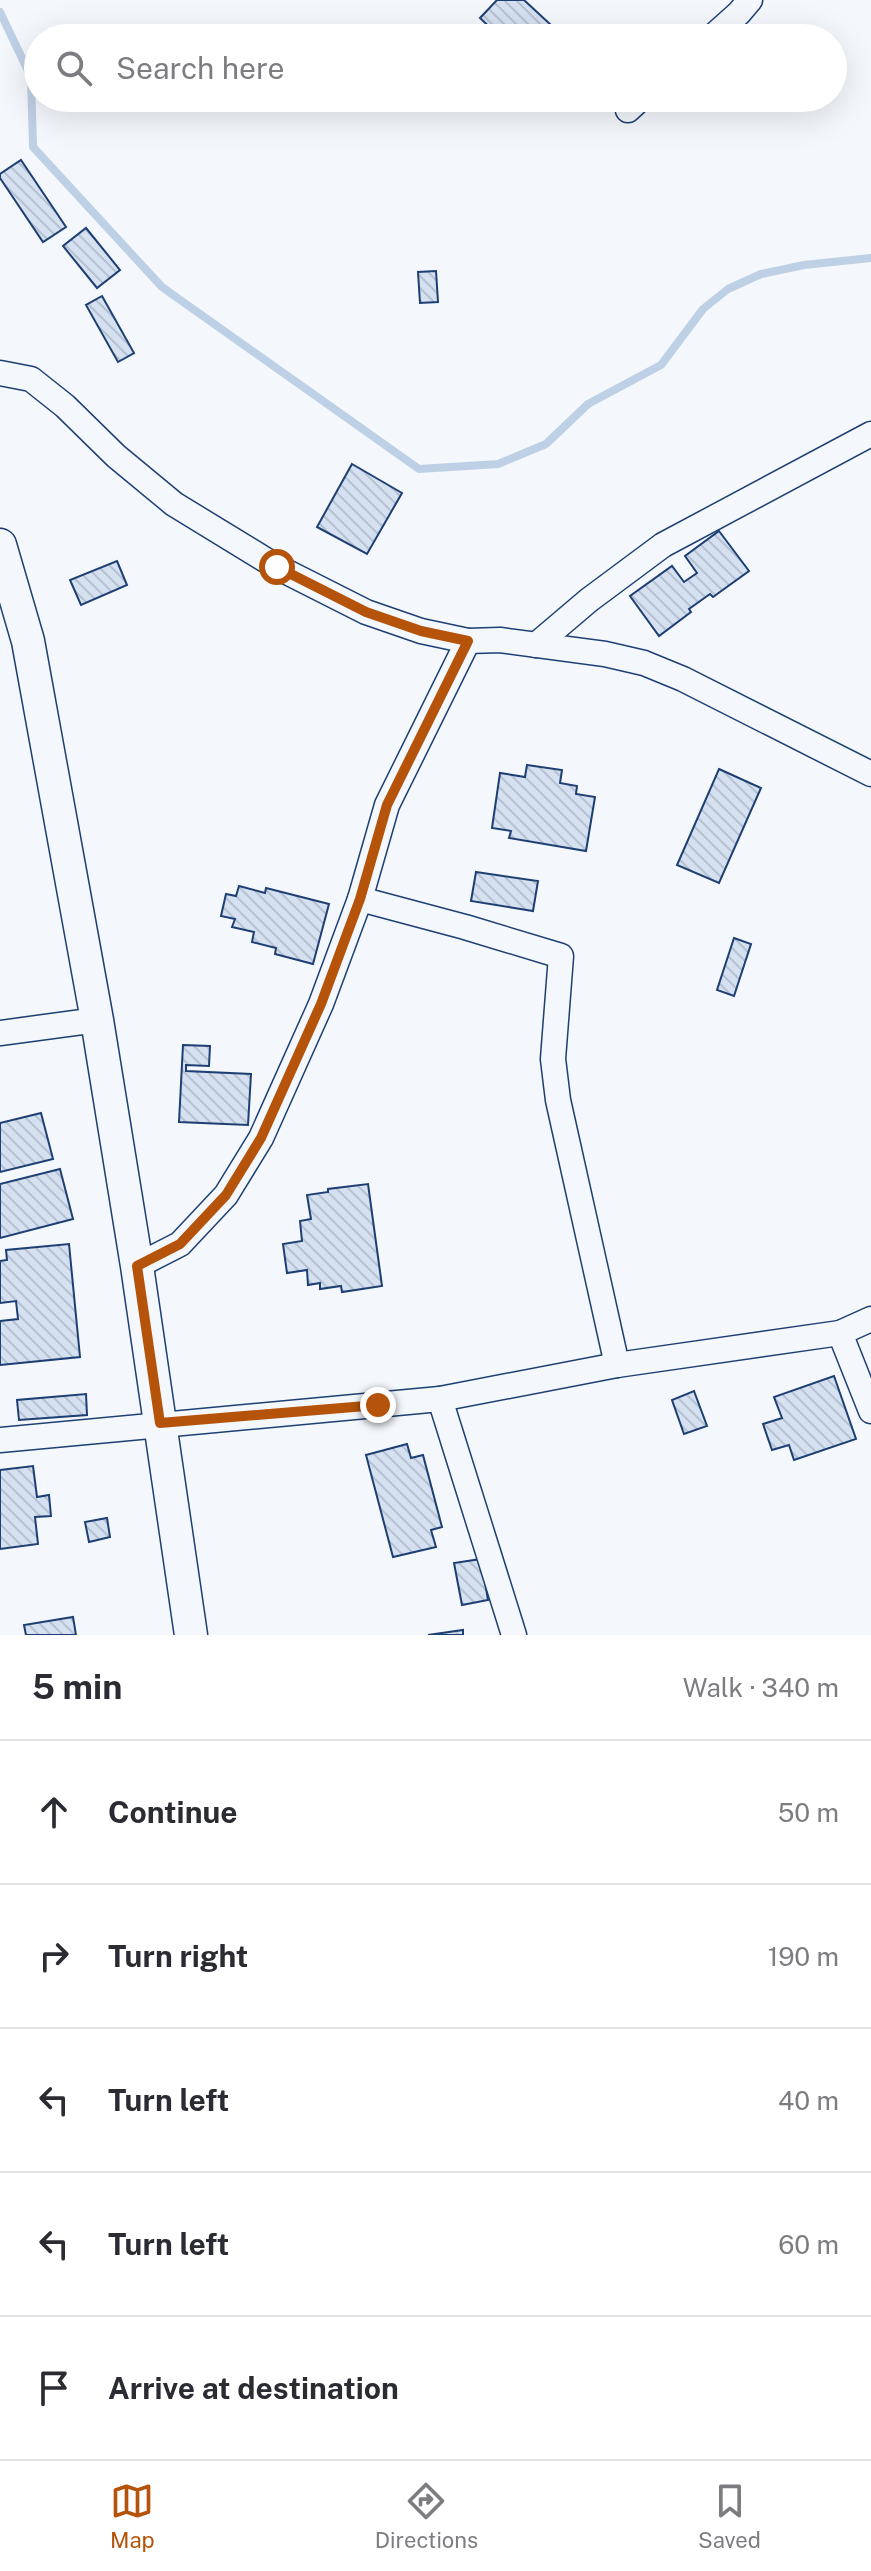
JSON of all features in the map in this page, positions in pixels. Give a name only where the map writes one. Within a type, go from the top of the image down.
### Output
[{"type":"street","points":[[727,24],[750,0]]},
{"type":"street","points":[[0,373],[31,379],[174,504],[277,567],[366,612],[421,631],[468,641],[500,640],[605,654],[644,663],[683,679],[871,774]]},
{"type":"street","points":[[536,645],[589,600],[663,545],[871,434]]},
{"type":"street","points":[[0,545],[28,641],[97,1020],[191,1635]]},
{"type":"street","points":[[137,1266],[180,1244],[226,1195],[261,1138],[321,1004],[360,899],[387,805],[468,641]]},
{"type":"street","points":[[360,899],[561,956],[553,1059],[558,1100],[617,1365]]},
{"type":"street","points":[[0,1033],[97,1020]]},
{"type":"street","points":[[0,1440],[440,1399],[617,1365],[840,1333],[871,1319]]},
{"type":"street","points":[[840,1333],[871,1411]]},
{"type":"street","points":[[440,1399],[514,1635]]},
{"type":"building","points":[[497,0],[524,0],[550,24],[486,24],[480,18]]},
{"type":"building","points":[[21,160],[66,227],[43,242],[0,178],[0,174]]},
{"type":"building","points":[[86,228],[120,270],[97,288],[63,246]]},
{"type":"building","points":[[436,271],[438,302],[420,303],[418,272]]},
{"type":"building","points":[[102,296],[134,353],[118,362],[86,305]]},
{"type":"building","points":[[352,464],[402,493],[367,554],[317,527]]},
{"type":"building","points":[[719,531],[749,571],[713,597],[710,594],[689,609],[691,612],[659,636],[630,596],[672,566],[684,582],[697,573],[685,556]]},
{"type":"building","points":[[117,561],[127,585],[81,605],[70,580]]},
{"type":"building","points":[[527,765],[562,770],[560,783],[577,786],[576,794],[595,797],[586,851],[509,838],[511,831],[492,828],[500,773],[525,777]]},
{"type":"building","points":[[719,769],[761,788],[719,883],[677,865]]},
{"type":"building","points":[[476,872],[538,881],[533,911],[471,901]]},
{"type":"building","points":[[239,886],[265,893],[266,888],[329,904],[313,964],[275,954],[276,948],[252,942],[254,932],[232,927],[235,919],[221,916],[226,894],[236,896]]},
{"type":"building","points":[[734,938],[751,944],[734,996],[717,990]]},
{"type":"building","points":[[183,1045],[210,1046],[209,1066],[186,1065],[186,1071],[251,1074],[248,1125],[179,1122]]},
{"type":"building","points":[[41,1113],[53,1159],[0,1172],[0,1123]]},
{"type":"building","points":[[60,1169],[73,1219],[0,1238],[0,1184]]},
{"type":"building","points":[[368,1184],[382,1286],[342,1292],[341,1286],[320,1289],[320,1283],[308,1285],[307,1270],[287,1273],[283,1244],[302,1241],[300,1221],[311,1219],[307,1195]]},
{"type":"building","points":[[69,1244],[80,1357],[0,1365],[0,1321],[18,1319],[16,1301],[0,1303],[0,1261],[7,1260],[6,1250]]},
{"type":"building","points":[[834,1376],[856,1439],[794,1460],[789,1445],[772,1450],[763,1424],[782,1418],[774,1397]]},
{"type":"building","points":[[694,1391],[707,1426],[684,1434],[672,1400]]},
{"type":"building","points":[[86,1394],[87,1415],[19,1420],[17,1400]]},
{"type":"building","points":[[407,1444],[411,1458],[423,1455],[442,1527],[431,1530],[436,1547],[393,1557],[366,1455]]},
{"type":"building","points":[[33,1466],[37,1497],[49,1495],[51,1516],[35,1517],[38,1544],[0,1549],[0,1470]]},
{"type":"building","points":[[107,1518],[110,1537],[89,1542],[85,1522]]},
{"type":"building","points":[[481,1559],[488,1600],[462,1605],[454,1563]]},
{"type":"building","points":[[73,1617],[76,1635],[26,1635],[24,1625]]},
{"type":"building","points":[[463,1630],[463,1635],[428,1635]]},
{"type":"waterway","points":[[0,12],[24,62]]},
{"type":"waterway","points":[[32,112],[33,147],[162,287],[419,469],[498,464],[546,444],[588,404],[661,365],[703,309],[728,289],[761,274],[804,265],[871,258]]},
{"type":"route","points":[[277,567],[366,612],[421,631],[468,641],[387,805],[360,899],[321,1004],[261,1138],[226,1195],[180,1244],[137,1266],[160,1423],[378,1405]]}]
